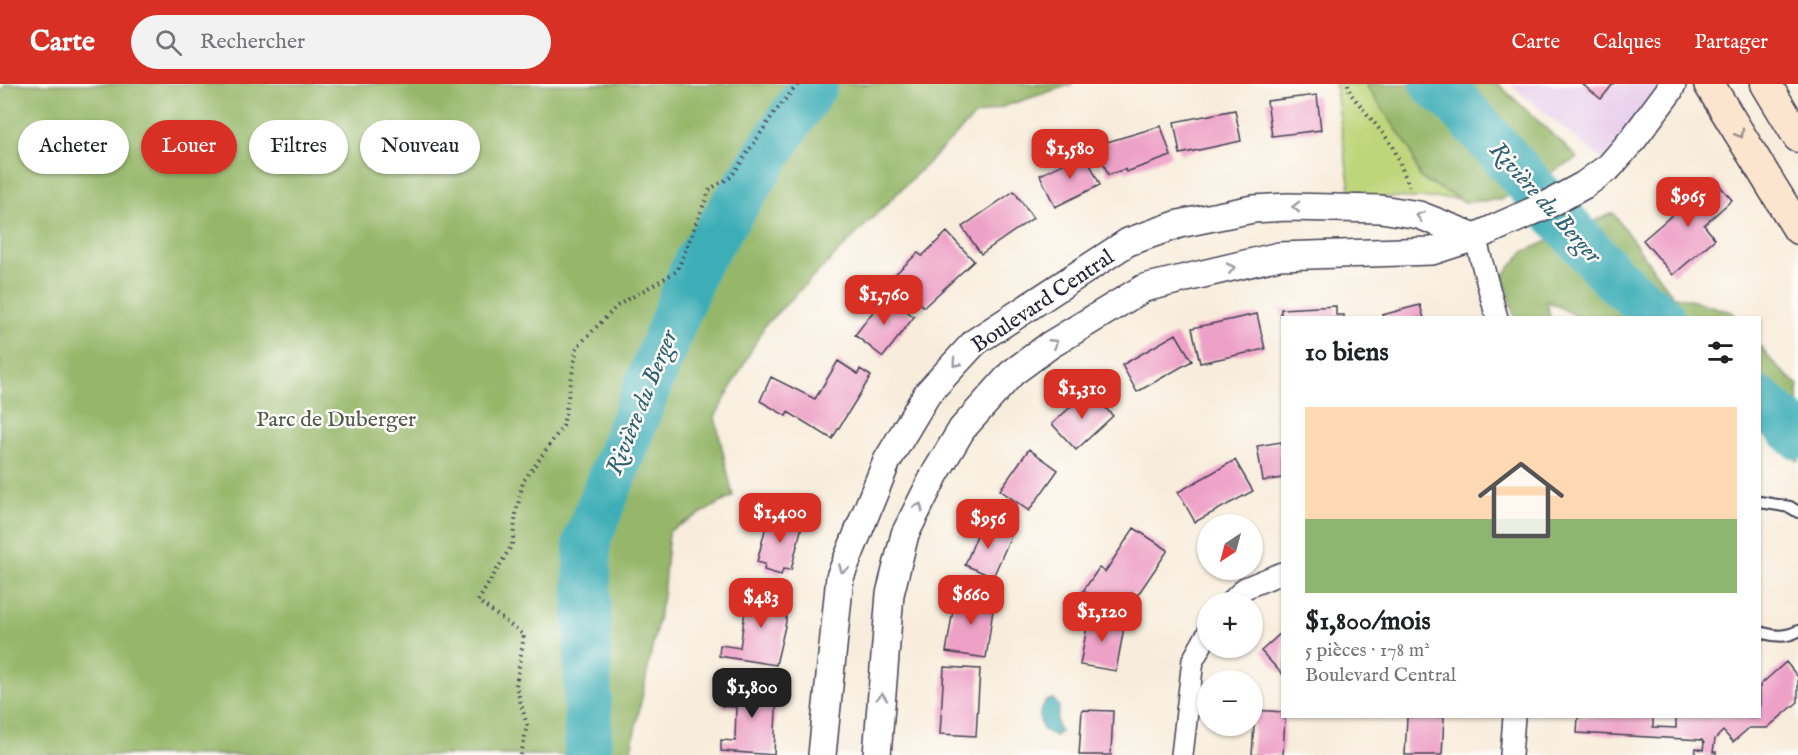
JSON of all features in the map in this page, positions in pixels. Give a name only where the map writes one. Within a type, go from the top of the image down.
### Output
[{"type":"main road","points":[[1709,84],[1798,229]]},
{"type":"main road","points":[[1766,84],[1798,137]]},
{"type":"street","name":"Boulevard Central","points":[[877,755],[890,594],[905,534],[935,474],[962,429],[1012,373],[1050,345],[1144,288],[1279,256],[1432,251],[1475,237],[1584,185],[1610,166],[1669,92],[1672,84]]},
{"type":"street","name":"Boulevard Central","points":[[822,755],[840,578],[887,461],[927,394],[975,342],[1128,243],[1179,224],[1252,209],[1287,207],[1381,209],[1419,215],[1475,237]]},
{"type":"street","points":[[1475,237],[1496,316]]},
{"type":"street","points":[[1241,592],[1245,588],[1281,573]]},
{"type":"street","points":[[1182,755],[1193,660],[1197,653]]},
{"type":"street","points":[[1511,755],[1514,718]]},
{"type":"lane","points":[[1761,502],[1790,507],[1798,512]]},
{"type":"lane","points":[[1761,632],[1774,636],[1798,631]]},
{"type":"path","points":[[521,755],[527,725],[516,686],[524,635],[478,601],[512,545],[523,482],[563,426],[577,347],[617,306],[677,271],[710,189],[731,177],[775,112],[798,84]]},
{"type":"path","points":[[1348,84],[1350,93],[1393,146],[1419,215]]},
{"type":"shaded area","points":[[1510,84],[1672,84],[1610,166]]},
{"type":"green space","name":"Parc de Duberger","points":[[6,84],[1073,84],[975,116],[765,325],[715,417],[733,496],[669,531],[663,596],[630,755],[0,755],[0,92]]},
{"type":"green space","points":[[1335,84],[1434,84],[1497,199],[1351,197]]},
{"type":"green space","points":[[1365,84],[1498,84],[1578,158],[1500,200],[1465,202],[1420,178],[1410,149]]},
{"type":"green space","points":[[1613,213],[1672,295],[1732,312],[1736,316],[1577,316],[1547,301],[1550,316],[1514,316],[1503,276],[1523,252]]},
{"type":"green space","points":[[1761,347],[1775,365],[1798,385],[1798,461],[1761,429]]},
{"type":"water","points":[[1053,699],[1059,706],[1057,722],[1060,731],[1056,736],[1043,730],[1040,720],[1040,711],[1044,703]]},
{"type":"building","points":[[1582,84],[1613,84],[1601,99]]},
{"type":"building","points":[[1317,95],[1321,130],[1272,136],[1267,101]]},
{"type":"building","points":[[1235,110],[1241,141],[1180,154],[1174,122]]},
{"type":"building","points":[[1161,126],[1171,156],[1126,172],[1125,169],[1108,175],[1097,145]]},
{"type":"building","points":[[1085,153],[1100,185],[1055,207],[1040,175]]},
{"type":"building","points":[[1714,179],[1732,200],[1704,225],[1715,239],[1673,275],[1643,240]]},
{"type":"building","points":[[1014,191],[1033,218],[981,254],[962,227]]},
{"type":"building","points":[[947,232],[974,261],[924,307],[892,277],[918,253],[922,256]]},
{"type":"building","points":[[886,295],[914,317],[883,357],[855,335]]},
{"type":"building","points":[[1420,305],[1423,316],[1382,316]]},
{"type":"building","points":[[1336,306],[1336,315],[1344,316],[1281,316],[1281,309]]},
{"type":"building","points":[[1257,314],[1265,349],[1200,363],[1192,328]]},
{"type":"building","points":[[1176,334],[1192,361],[1137,392],[1122,365]]},
{"type":"building","points":[[838,361],[858,374],[860,369],[871,376],[832,439],[788,412],[786,416],[760,401],[771,377],[815,399]]},
{"type":"building","points":[[1089,390],[1113,416],[1076,450],[1052,424]]},
{"type":"building","points":[[1281,442],[1281,478],[1263,481],[1257,446]]},
{"type":"building","points":[[1029,449],[1058,470],[1029,511],[1000,490]]},
{"type":"building","points":[[1235,460],[1253,491],[1210,514],[1197,514],[1195,522],[1178,492]]},
{"type":"building","points":[[769,514],[803,522],[791,570],[783,569],[781,575],[764,570],[765,564],[757,562]]},
{"type":"building","points":[[982,523],[1012,534],[993,577],[965,565]]},
{"type":"building","points":[[1134,528],[1168,550],[1137,596],[1132,593],[1122,609],[1083,591],[1099,568],[1105,572]]},
{"type":"building","points":[[748,589],[786,594],[786,622],[776,665],[719,656],[720,645],[740,648]]},
{"type":"building","points":[[972,592],[989,594],[988,602],[994,603],[986,658],[946,652],[955,598],[971,600]]},
{"type":"building","points":[[1089,615],[1125,622],[1116,671],[1080,665]]},
{"type":"building","points":[[1281,633],[1281,673],[1263,653],[1263,649]]},
{"type":"building","points":[[1786,662],[1798,677],[1798,702],[1767,728],[1749,728],[1733,742],[1723,731],[1715,739],[1713,752],[1716,752],[1716,755],[1695,755],[1696,748],[1703,750],[1702,740],[1577,733],[1578,718],[1653,718],[1653,727],[1676,728],[1676,718],[1761,718],[1761,684]]},
{"type":"building","points":[[944,667],[980,669],[976,736],[940,734]]},
{"type":"building","points":[[723,686],[777,688],[774,755],[721,751],[721,740],[735,741],[736,707],[722,706]]},
{"type":"building","points":[[1082,710],[1113,711],[1111,755],[1079,755]]},
{"type":"building","points":[[1263,711],[1281,712],[1281,718],[1285,718],[1283,755],[1252,755],[1253,736],[1263,736]]},
{"type":"building","points":[[1407,718],[1444,718],[1442,755],[1405,755]]},
{"type":"waterway","name":"Rivière du Berger","points":[[588,755],[587,540],[696,264],[814,84]]},
{"type":"waterway","name":"Rivière du Berger","points":[[1434,84],[1456,102],[1614,278],[1659,316]]},
{"type":"waterway","name":"Rivière du Berger","points":[[1761,402],[1798,435]]}]
